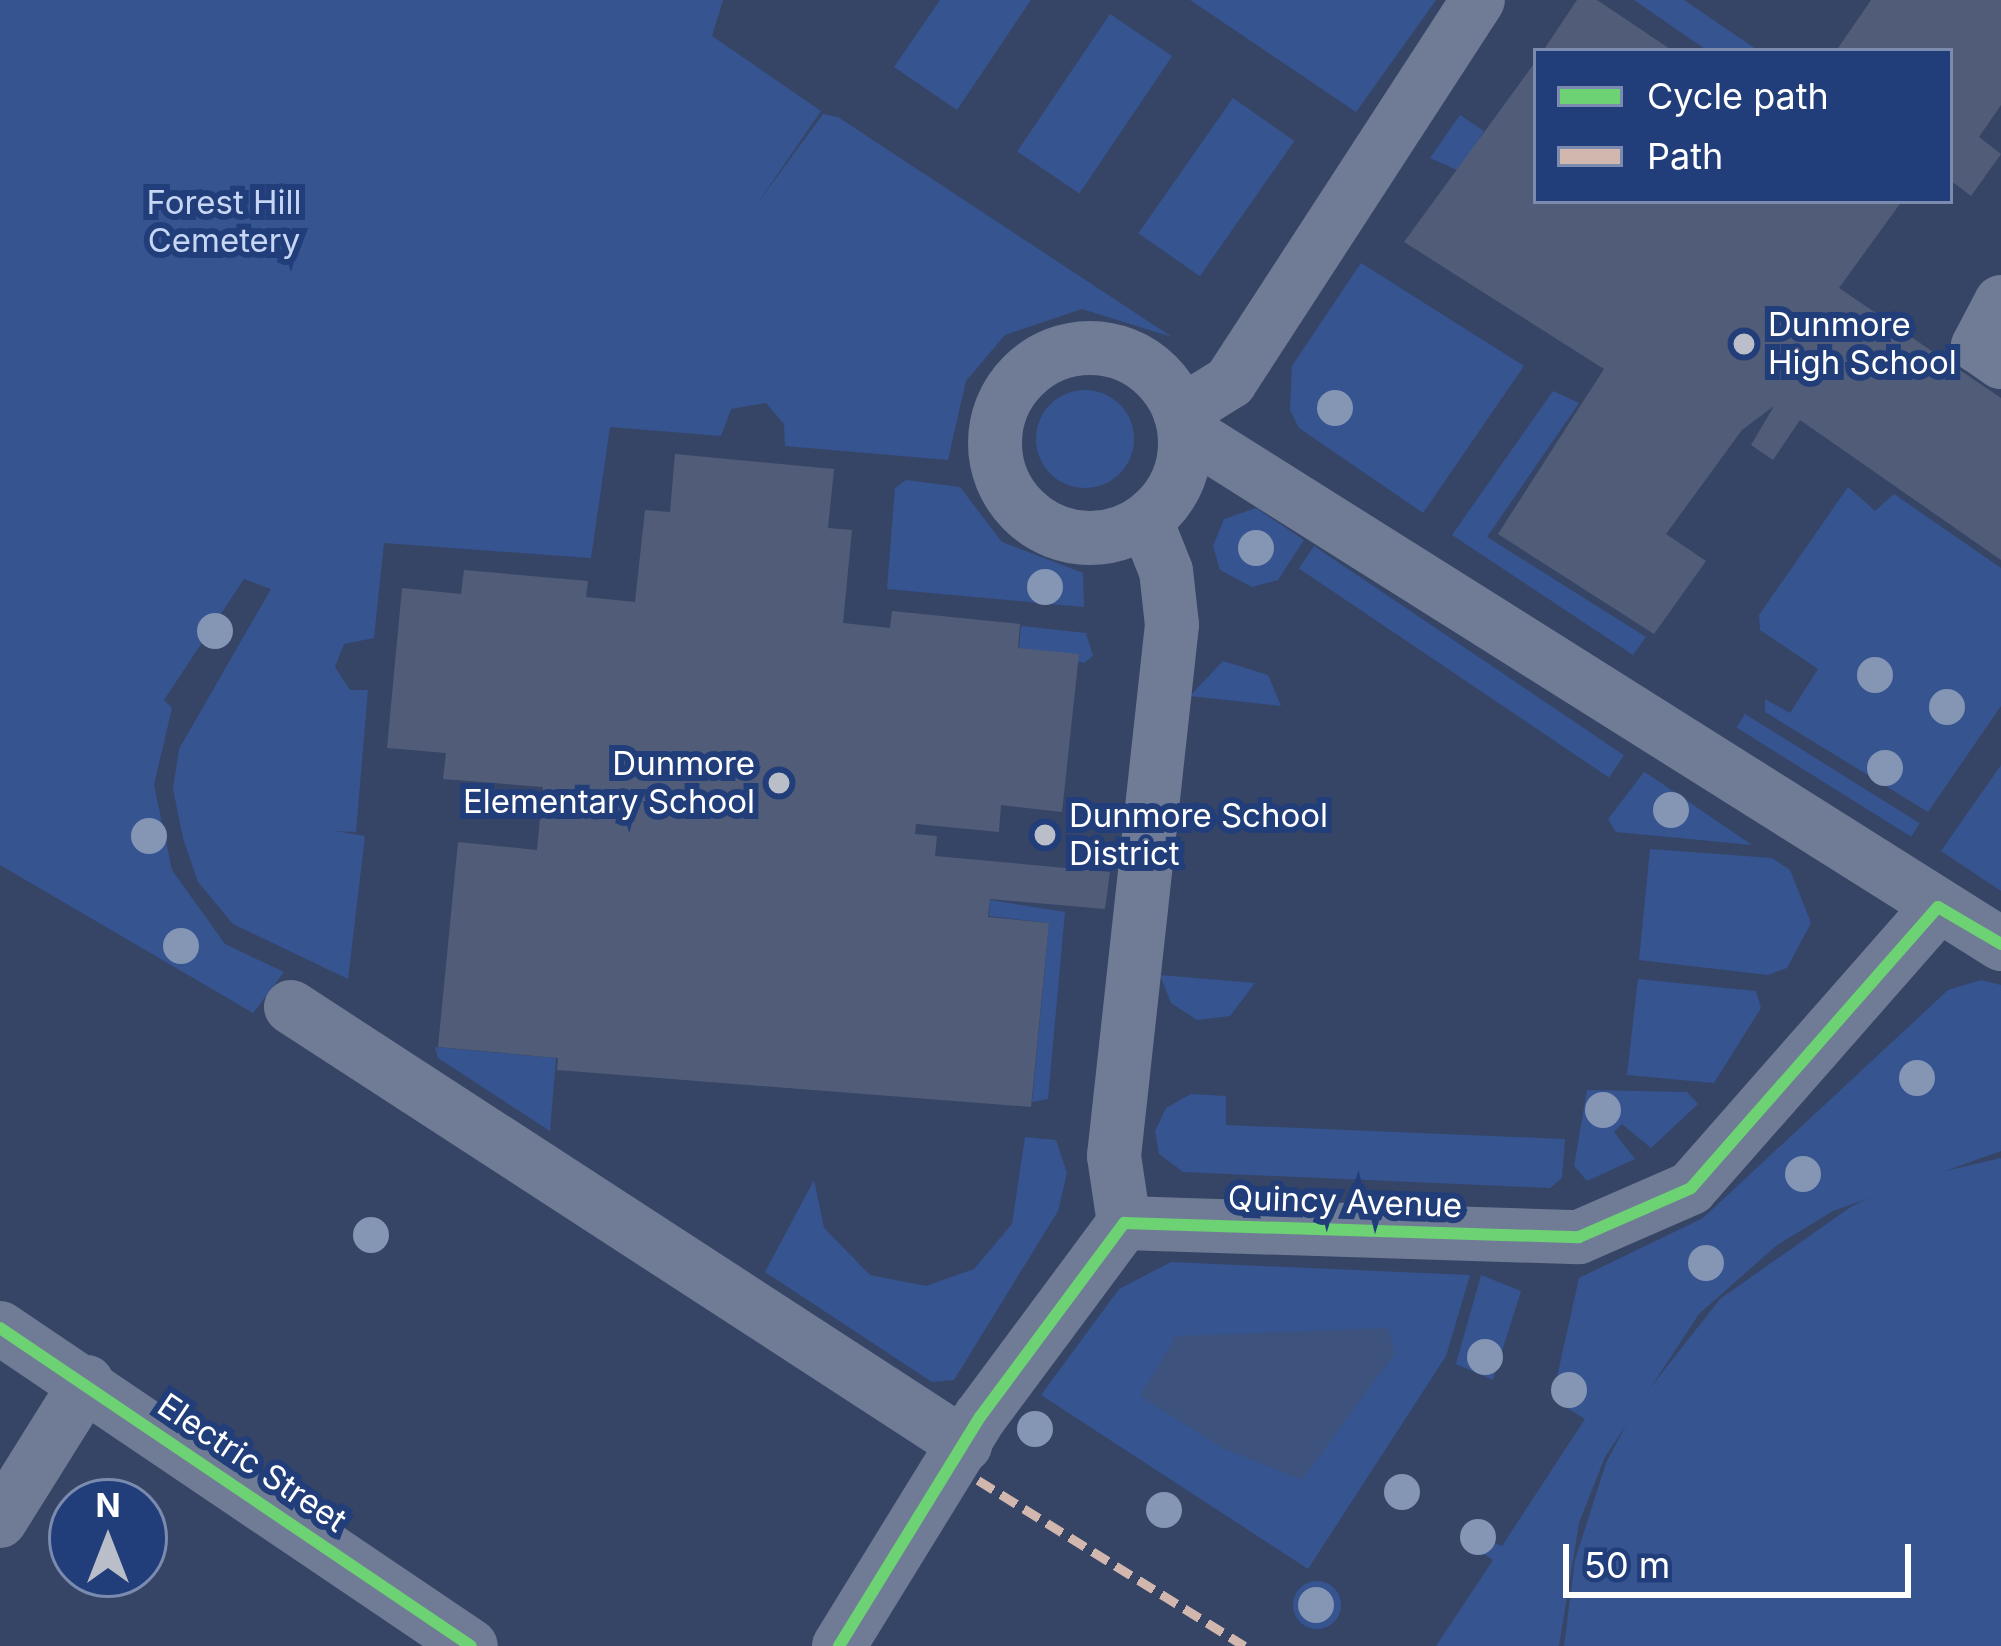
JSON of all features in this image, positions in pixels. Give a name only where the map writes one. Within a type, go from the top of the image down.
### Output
[{"type":"street","points":[[1478,0],[1230,382],[1183,422],[1178,481],[1146,521],[1082,538],[1023,511],[994,453],[997,419],[1033,365],[1096,347],[1156,373],[1183,422],[2001,944]]},
{"type":"street","points":[[2001,302],[1978,346],[2001,362]]},
{"type":"street","points":[[839,1646],[965,1445],[1124,1223],[1114,1156],[1172,625],[1166,571],[1146,521]]},
{"type":"street","name":"Quincy Avenue","points":[[1124,1223],[1579,1237],[1690,1188],[1938,907]]},
{"type":"street","points":[[291,1007],[965,1445]]},
{"type":"street","name":"Electric Street","points":[[0,1328],[87,1382],[471,1646]]},
{"type":"street","points":[[0,1520],[87,1382]]},
{"type":"green space","name":"Forest Hill Cemetery","points":[[0,0],[723,0],[712,36],[821,111],[757,204],[823,114],[838,117],[1172,337],[1082,309],[1005,335],[966,381],[948,460],[785,446],[784,424],[766,403],[731,409],[721,436],[610,427],[591,558],[384,543],[374,638],[344,644],[335,667],[350,690],[368,690],[356,832],[335,831],[365,836],[348,979],[233,924],[198,882],[183,838],[173,789],[179,749],[271,589],[244,579],[164,700],[172,708],[154,785],[172,870],[225,944],[284,972],[253,1013],[0,865]]},
{"type":"green space","points":[[940,0],[1031,0],[957,110],[894,67]]},
{"type":"green space","points":[[1190,0],[1436,0],[1356,112]]},
{"type":"green space","points":[[1634,0],[1684,0],[1755,48],[1704,48]]},
{"type":"green space","points":[[1110,14],[1172,56],[1079,194],[1017,152]]},
{"type":"green space","points":[[1233,98],[1294,141],[1200,276],[1138,233]]},
{"type":"green space","points":[[1460,115],[1484,131],[1459,171],[1430,158]]},
{"type":"green space","points":[[1361,263],[1524,366],[1423,513],[1299,428],[1290,410],[1292,366]]},
{"type":"green space","points":[[1085,390],[1120,404],[1134,439],[1120,474],[1085,488],[1050,474],[1036,439],[1050,404]]},
{"type":"green space","points":[[1553,391],[1579,403],[1487,537],[1646,637],[1633,655],[1452,535]]},
{"type":"green space","points":[[906,480],[960,487],[1002,542],[1083,573],[1084,607],[887,589],[895,488]]},
{"type":"green space","points":[[1848,487],[1875,511],[1894,494],[2001,568],[2001,706],[1928,812],[1765,712],[1765,699],[1790,713],[1818,669],[1760,630],[1759,615]]},
{"type":"green space","points":[[1256,508],[1304,540],[1278,580],[1252,587],[1220,570],[1213,546],[1224,519]]},
{"type":"green space","points":[[1314,546],[1624,755],[1609,778],[1299,568]]},
{"type":"green space","points":[[1021,626],[1086,633],[1093,656],[1084,663],[1019,648]]},
{"type":"green space","points":[[1223,661],[1268,675],[1281,706],[1190,696]]},
{"type":"green space","points":[[1745,714],[1920,823],[1911,837],[1737,728]]},
{"type":"green space","points":[[2001,765],[2001,891],[1941,851]]},
{"type":"green space","points":[[1644,772],[1752,845],[1616,832],[1608,819]]},
{"type":"green space","points":[[1650,849],[1772,858],[1790,870],[1811,923],[1787,968],[1768,975],[1639,960]]},
{"type":"green space","points":[[990,900],[1065,912],[1048,1099],[1032,1102],[1049,923],[989,916]]},
{"type":"green space","points":[[1160,975],[1255,983],[1230,1016],[1197,1020],[1171,1003]]},
{"type":"green space","points":[[1638,979],[1756,991],[1761,1008],[1714,1083],[1627,1075]]},
{"type":"green space","points":[[1981,980],[2001,985],[2001,1151],[1833,1211],[1777,1245],[1699,1314],[1605,1457],[1579,1523],[1559,1646],[1436,1646],[1493,1560],[1463,1540],[1462,1530],[1502,1546],[1585,1419],[1552,1399],[1579,1278],[1703,1218],[1948,990]]},
{"type":"green space","points":[[435,1047],[556,1058],[550,1131],[438,1058]]},
{"type":"green space","points":[[1587,1090],[1687,1092],[1698,1104],[1651,1148],[1622,1124],[1614,1132],[1635,1159],[1587,1181],[1574,1166]]},
{"type":"green space","points":[[1191,1094],[1226,1096],[1226,1125],[1565,1139],[1562,1178],[1550,1188],[1183,1172],[1159,1154],[1155,1131],[1166,1108]]},
{"type":"green space","points":[[1025,1137],[1056,1140],[1067,1173],[1058,1211],[954,1380],[932,1382],[765,1272],[814,1180],[824,1228],[870,1275],[926,1286],[974,1269],[1012,1224]]},
{"type":"green space","points":[[2001,1158],[2001,1646],[1564,1646],[1575,1560],[1606,1463],[1636,1406],[1720,1299],[1852,1206],[1907,1180]]},
{"type":"green space","points":[[1171,1262],[1470,1275],[1446,1356],[1308,1569],[1041,1395],[1119,1289]]},
{"type":"green space","points":[[1481,1275],[1521,1291],[1493,1380],[1456,1364]]},
{"type":"green space","points":[[1317,1581],[1334,1588],[1341,1605],[1334,1622],[1317,1629],[1300,1622],[1293,1605],[1300,1588]]},
{"type":"shaded area","points":[[1388,1328],[1395,1353],[1302,1480],[1222,1448],[1140,1396],[1176,1336]]},
{"type":"building","points":[[1577,0],[1597,0],[1669,48],[1545,48]]},
{"type":"building","points":[[1871,0],[2001,0],[2001,105],[1979,137],[2001,154],[1971,196],[1953,182],[1953,48],[1838,48]]},
{"type":"building","name":"Dunmore High School","points":[[1533,65],[1533,204],[1900,204],[1839,288],[2001,398],[2001,560],[1800,420],[1773,460],[1751,445],[1774,406],[1742,430],[1666,534],[1706,561],[1654,634],[1498,534],[1604,369],[1404,242]]},
{"type":"building","name":"Dunmore Elementary School","points":[[675,454],[834,469],[828,528],[852,530],[843,623],[890,628],[892,611],[1020,624],[1018,648],[1079,654],[1062,812],[1001,805],[999,832],[916,824],[915,834],[937,836],[935,856],[1110,872],[1105,909],[990,899],[988,917],[1049,923],[1031,1107],[557,1070],[558,1058],[438,1047],[458,842],[537,850],[543,787],[443,779],[446,753],[387,748],[402,588],[461,594],[464,570],[588,581],[586,597],[635,602],[645,510],[670,512]]},
{"type":"marked path","points":[[978,1480],[1245,1646]]},
{"type":"cycle path","points":[[839,1646],[980,1417],[1124,1223],[1579,1237],[1691,1188],[1938,907],[2001,944]]},
{"type":"cycle path","points":[[0,1328],[471,1646]]},
{"type":"place","name":"Dunmore High School","points":[[1744,344]]},
{"type":"place","name":"Dunmore Elementary School","points":[[779,783]]},
{"type":"place","name":"Dunmore School District","points":[[1045,835]]}]
